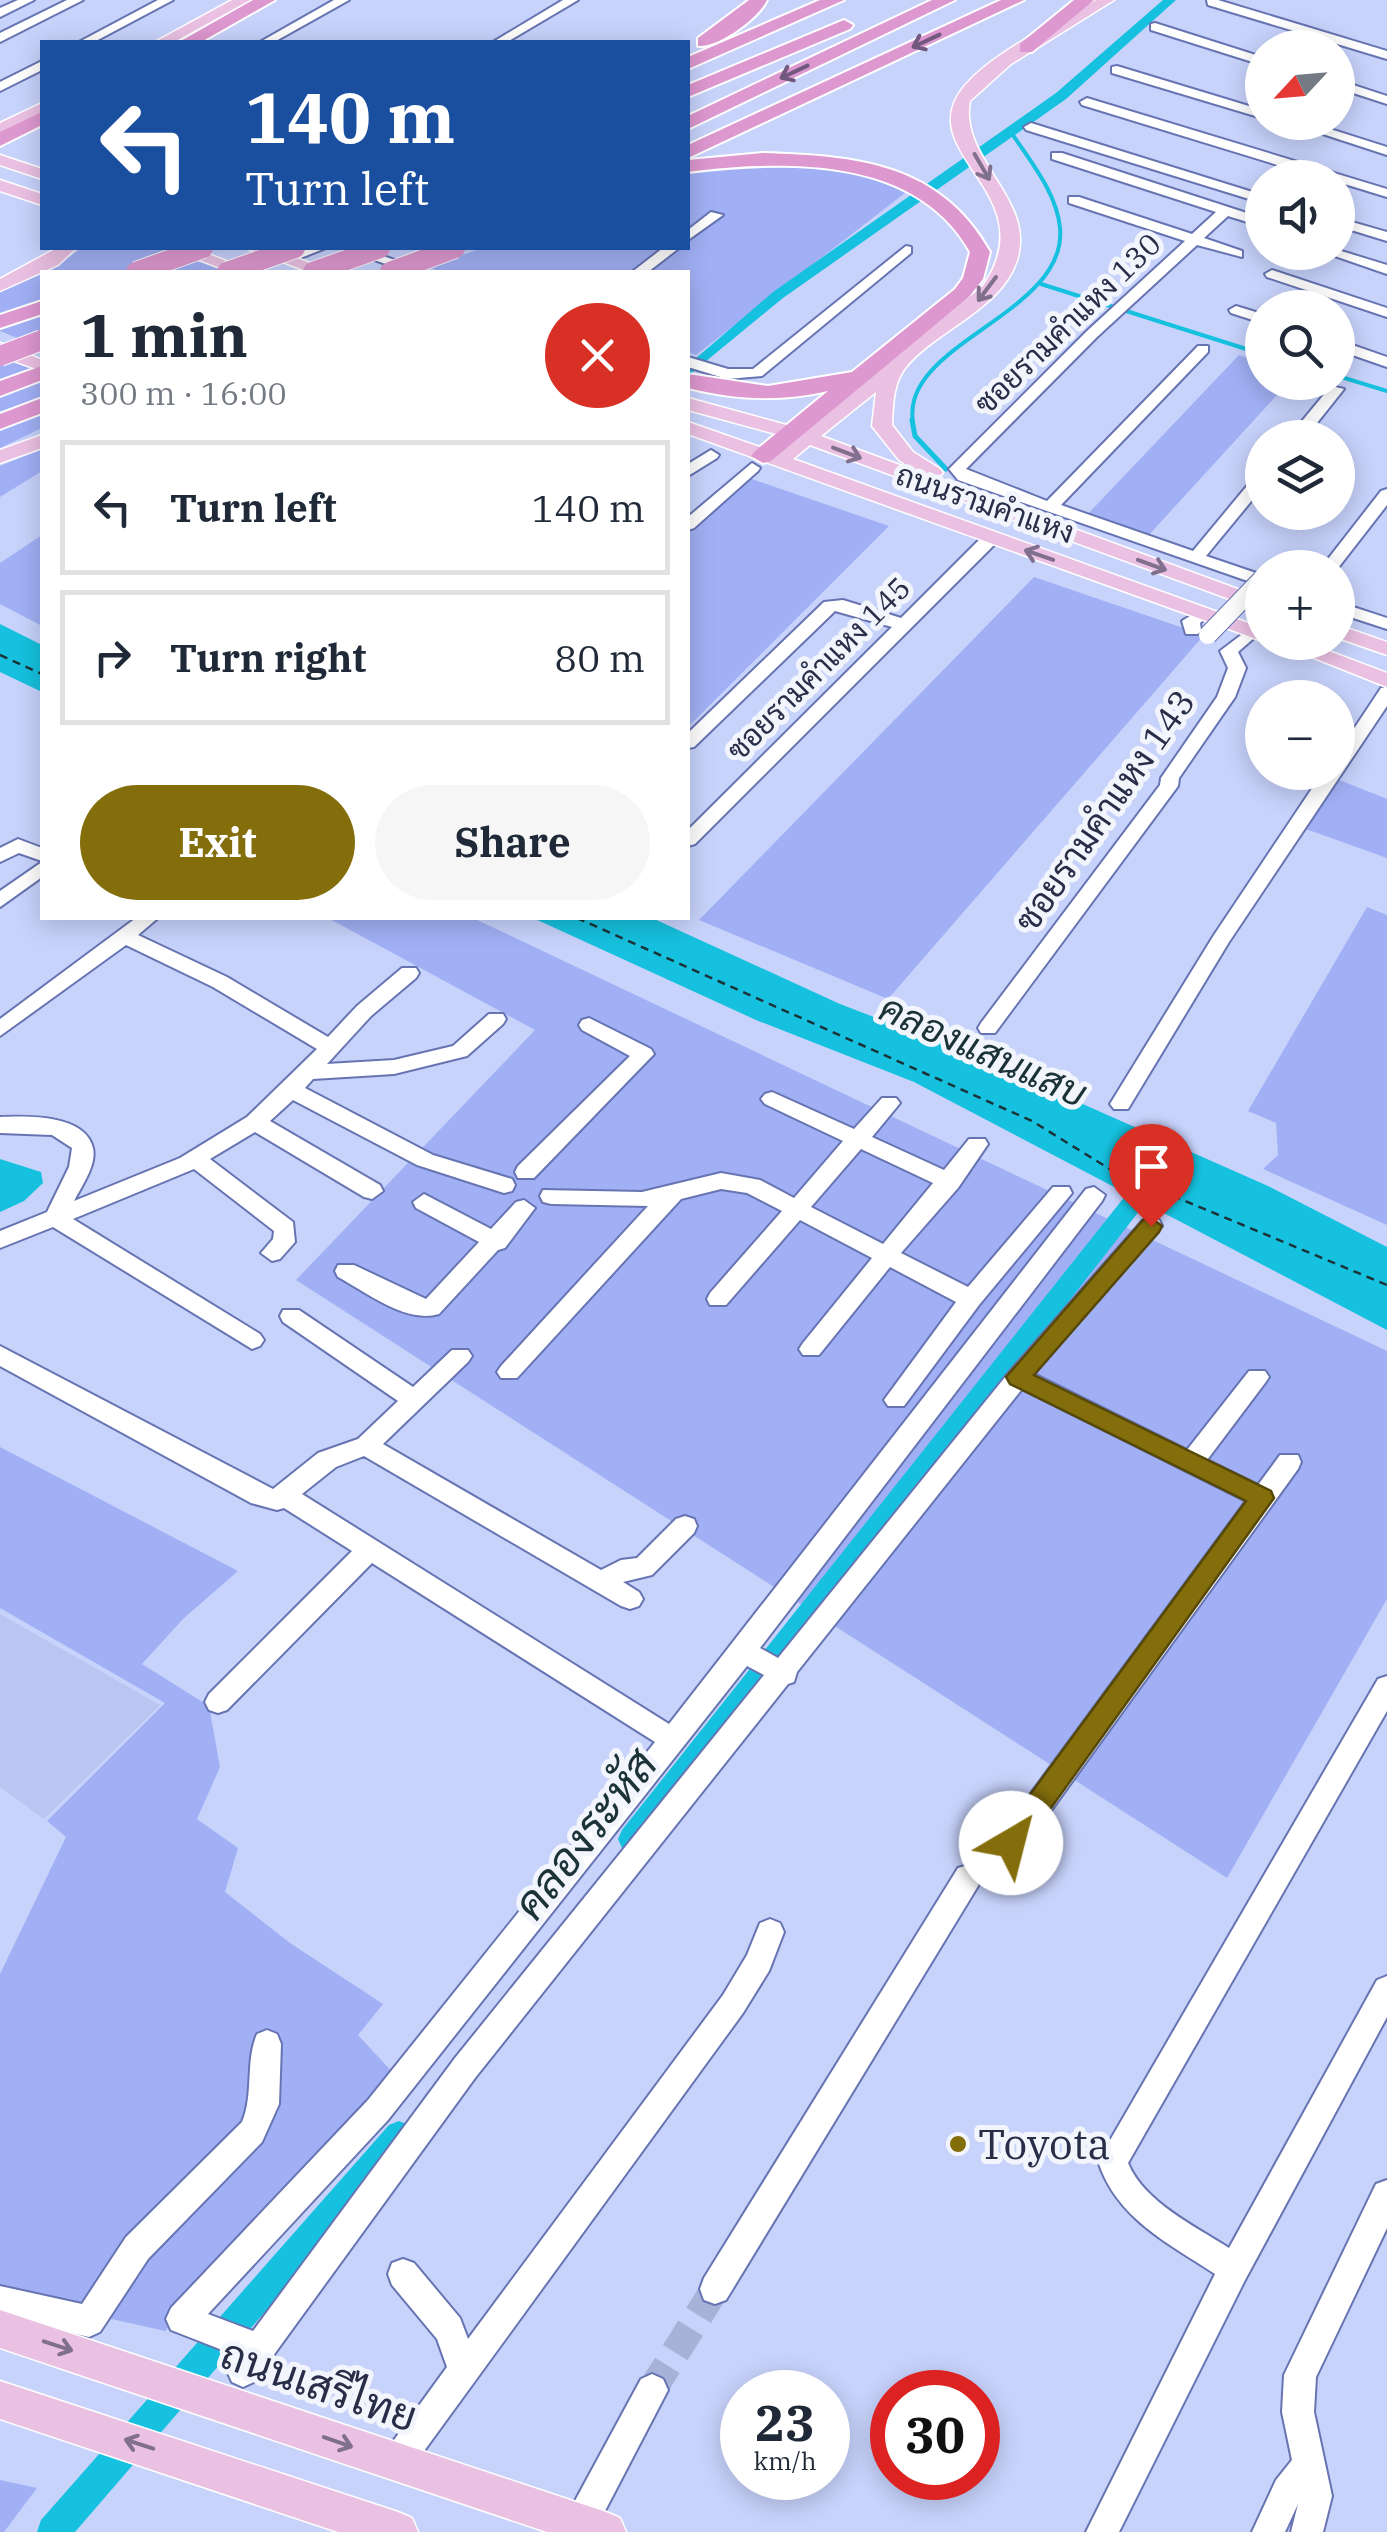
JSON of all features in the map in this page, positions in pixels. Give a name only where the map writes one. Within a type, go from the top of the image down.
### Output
[{"type":"highway","points":[[192,40],[266,0]]},
{"type":"highway","points":[[690,52],[755,7],[758,0]]},
{"type":"highway","points":[[690,63],[835,0]]},
{"type":"highway","points":[[690,122],[946,0]]},
{"type":"highway","points":[[690,151],[1014,0]]},
{"type":"highway","points":[[1026,48],[1085,0]]},
{"type":"highway","points":[[690,91],[866,14]]},
{"type":"highway","points":[[0,140],[40,119]]},
{"type":"highway","points":[[690,166],[764,158],[845,166],[891,177],[953,212],[980,252],[973,279],[962,293],[866,370],[800,435],[764,462]]},
{"type":"highway","points":[[142,270],[198,250]]},
{"type":"highway","points":[[319,270],[374,250]]},
{"type":"highway","points":[[396,270],[450,250]]},
{"type":"highway","points":[[234,270],[292,253]]},
{"type":"highway","points":[[0,322],[40,307]]},
{"type":"highway","points":[[0,352],[40,341]]},
{"type":"highway","points":[[690,381],[796,392],[866,370]]},
{"type":"highway","points":[[0,389],[40,371]]},
{"type":"highway","points":[[0,422],[40,406]]},
{"type":"main road","points":[[167,40],[243,0]]},
{"type":"main road","points":[[800,435],[989,290],[1011,250],[1004,204],[960,130],[957,115],[962,100],[976,84],[1026,48],[1106,0]]},
{"type":"main road","points":[[0,113],[40,105]]},
{"type":"main road","points":[[0,129],[40,106]]},
{"type":"main road","points":[[0,160],[40,173]]},
{"type":"main road","points":[[0,185],[37,200]]},
{"type":"main road","points":[[0,286],[52,261],[65,250]]},
{"type":"main road","points":[[183,250],[241,270]]},
{"type":"main road","points":[[292,253],[322,270]]},
{"type":"main road","points":[[0,341],[40,357]]},
{"type":"main road","points":[[0,352],[40,369]]},
{"type":"main road","points":[[900,362],[881,409],[882,426],[891,442],[984,505]]},
{"type":"main road","name":"ถนนรามคำแหง","points":[[690,405],[800,435],[1245,599]]},
{"type":"main road","name":"ถนนรามคำแหง","points":[[690,429],[764,462],[1180,604],[1201,626],[1245,631]]},
{"type":"main road","points":[[0,457],[40,442]]},
{"type":"main road","points":[[690,448],[711,455],[764,462]]},
{"type":"main road","points":[[1180,604],[1202,583]]},
{"type":"main road","points":[[1355,637],[1387,649]]},
{"type":"main road","points":[[1333,660],[1387,680]]},
{"type":"main road","name":"ถนนเสรีไทย","points":[[0,2328],[115,2365],[250,2369],[397,2462],[594,2528]]},
{"type":"main road","points":[[0,2400],[208,2466],[344,2524],[398,2532]]},
{"type":"street","points":[[0,13],[28,0]]},
{"type":"street","points":[[0,38],[76,0]]},
{"type":"street","points":[[89,40],[166,0]]},
{"type":"street","points":[[270,40],[343,0]]},
{"type":"street","points":[[503,40],[572,0]]},
{"type":"street","points":[[1212,2],[1387,55]]},
{"type":"street","points":[[1219,18],[1235,9]]},
{"type":"street","points":[[1155,27],[1245,56]]},
{"type":"street","points":[[1188,38],[1204,28]]},
{"type":"street","points":[[0,86],[40,65]]},
{"type":"street","points":[[1117,70],[1245,109]]},
{"type":"street","points":[[1355,90],[1387,100]]},
{"type":"street","points":[[1086,102],[1278,160]]},
{"type":"street","points":[[1031,128],[1245,194]]},
{"type":"street","points":[[1351,140],[1387,151]]},
{"type":"street","points":[[1057,156],[1245,217]]},
{"type":"street","points":[[1355,183],[1387,193]]},
{"type":"street","points":[[1074,200],[1237,254]]},
{"type":"street","name":"ซอยรามคำแหง 130","points":[[1050,507],[964,477],[957,469],[1092,334],[1226,211]]},
{"type":"street","points":[[690,234],[716,215]]},
{"type":"street","points":[[1355,227],[1387,237]]},
{"type":"street","points":[[354,250],[415,270]]},
{"type":"street","points":[[642,270],[669,250]]},
{"type":"street","points":[[690,363],[719,381],[757,373],[906,250]]},
{"type":"street","points":[[1355,260],[1387,270]]},
{"type":"street","points":[[1272,274],[1387,313]]},
{"type":"street","points":[[1236,310],[1245,313]]},
{"type":"street","points":[[1203,349],[1050,507],[1245,574]]},
{"type":"street","points":[[1355,351],[1387,362]]},
{"type":"street","points":[[1311,420],[1327,400]]},
{"type":"street","points":[[690,470],[711,455]]},
{"type":"street","points":[[690,522],[764,462]]},
{"type":"street","points":[[1343,550],[1387,494]]},
{"type":"street","points":[[1196,558],[1245,499]]},
{"type":"street","name":"ซอยรามคำแหง 145","points":[[690,838],[991,538]]},
{"type":"street","points":[[1201,626],[1245,586]]},
{"type":"street","points":[[690,741],[830,606],[843,606],[901,624]]},
{"type":"street","points":[[1355,613],[1387,624]]},
{"type":"street","name":"ซอยรามคำแหง 143","points":[[988,1028],[1169,786],[1170,778],[1226,696],[1237,668],[1229,651],[1245,641]]},
{"type":"street","points":[[1355,740],[1387,692]]},
{"type":"street","points":[[1121,1104],[1237,915],[1321,790]]},
{"type":"street","points":[[0,856],[18,845],[40,854]]},
{"type":"street","points":[[0,902],[40,870]]},
{"type":"street","points":[[0,1029],[145,920]]},
{"type":"street","points":[[124,936],[220,982],[328,1046]]},
{"type":"street","points":[[0,1240],[195,1159],[254,1122],[292,1090],[328,1046],[410,973]]},
{"type":"street","points":[[309,1072],[363,1070],[446,1054],[460,1050],[496,1019]]},
{"type":"street","points":[[292,1090],[425,1160],[504,1185],[526,1172],[644,1054],[589,1025]]},
{"type":"street","points":[[772,1099],[950,1182]]},
{"type":"street","points":[[718,1299],[889,1102]]},
{"type":"street","points":[[254,1122],[372,1191]]},
{"type":"street","points":[[0,1124],[64,1130],[83,1148],[55,1218]]},
{"type":"street","points":[[810,1350],[889,1258],[977,1144]]},
{"type":"street","points":[[195,1159],[285,1228],[284,1242],[272,1252]]},
{"type":"street","points":[[526,1172],[548,1179],[552,1196]]},
{"type":"street","points":[[504,1185],[506,1200],[524,1208],[541,1206],[552,1196],[642,1200],[672,1196],[722,1181],[752,1186],[970,1299]]},
{"type":"street","points":[[896,1400],[970,1299],[1062,1193]]},
{"type":"street","points":[[1094,1195],[748,1654],[670,1738],[378,2110],[182,2318],[250,2369],[465,2068],[1018,1377],[1151,1226]]},
{"type":"street","points":[[510,1372],[672,1196]]},
{"type":"street","points":[[424,1202],[497,1242]]},
{"type":"street","points":[[346,1271],[424,1310],[436,1304],[497,1242],[524,1208]]},
{"type":"street","points":[[55,1218],[252,1340]]},
{"type":"street","points":[[290,1316],[414,1400]]},
{"type":"street","points":[[0,1354],[370,1549],[670,1738]]},
{"type":"street","points":[[273,1496],[327,1460],[366,1446],[460,1356]]},
{"type":"street","points":[[1018,1377],[1262,1498]]},
{"type":"street","points":[[1191,1463],[1257,1377]]},
{"type":"street","points":[[366,1446],[630,1599]]},
{"type":"street","points":[[1011,1843],[1289,1462]]},
{"type":"street","points":[[602,1584],[620,1570],[643,1568],[685,1526]]},
{"type":"street","points":[[218,1702],[370,1549]]},
{"type":"street","points":[[748,1654],[783,1673]]},
{"type":"street","points":[[1234,2270],[1132,2198],[1115,2179],[1114,2161],[1387,1687]]},
{"type":"street","points":[[715,2289],[968,1876]]},
{"type":"street","points":[[397,2462],[733,2004],[760,1962],[770,1932]]},
{"type":"street","points":[[1102,2532],[1234,2270],[1387,1989]]},
{"type":"street","points":[[0,2301],[89,2321],[137,2248],[252,2132],[264,2104],[267,2044]]},
{"type":"street","points":[[1307,2532],[1316,2496],[1298,2412],[1300,2375],[1387,2195]]},
{"type":"street","points":[[403,2274],[449,2330],[463,2368]]},
{"type":"street","points":[[594,2528],[652,2390]]},
{"type":"street","points":[[1268,2532],[1287,2491],[1311,2463]]},
{"type":"shaded area","points":[[718,165],[790,166],[860,176],[905,193],[696,355],[690,353],[690,270],[427,267],[477,250],[690,250],[690,171]]},
{"type":"shaded area","points":[[79,250],[167,250],[222,270],[51,270]]},
{"type":"shaded area","points":[[40,275],[40,347],[0,331],[0,291]]},
{"type":"shaded area","points":[[0,354],[40,370],[40,429],[0,448]]},
{"type":"shaded area","points":[[1239,355],[1245,357],[1245,400],[1272,400],[1254,420],[1245,420],[1245,430],[1147,537],[1085,517]]},
{"type":"shaded area","points":[[40,450],[40,472],[0,497],[0,466]]},
{"type":"shaded area","points":[[746,477],[889,526],[690,725],[690,527]]},
{"type":"shaded area","points":[[40,536],[40,625],[0,604],[0,563]]},
{"type":"shaded area","points":[[1034,577],[1204,635],[888,999],[699,920]]},
{"type":"shaded area","points":[[0,624],[40,644],[40,691],[0,672]]},
{"type":"shaded area","points":[[1355,786],[1387,799],[1387,858],[1303,828],[1325,790],[1355,790]]},
{"type":"shaded area","points":[[1367,907],[1387,915],[1387,1225],[1263,1169],[1278,1155],[1276,1123],[1248,1111]]},
{"type":"shaded area","points":[[332,920],[477,920],[1387,1351],[1387,1599],[1227,1878],[296,1280],[535,1030]]},
{"type":"shaded area","points":[[537,920],[656,920],[840,1004],[965,1052],[1268,1186],[1387,1247],[1387,1330],[914,1082],[756,1020]]},
{"type":"shaded area","points":[[0,1159],[41,1172],[43,1183],[24,1201],[0,1212]]},
{"type":"shaded area","points":[[0,1447],[238,1571],[183,1619],[142,1664],[209,1706],[220,1767],[197,1819],[238,1848],[225,1892],[290,1943],[383,2004],[358,2035],[395,2075],[318,2169],[165,2331],[0,2294],[0,1974],[66,1837],[47,1821],[165,1703],[0,1608]]},
{"type":"shaded area","points":[[0,1614],[160,1705],[44,1819],[0,1787]]},
{"type":"shaded area","points":[[0,2480],[37,2488],[4,2532],[0,2532]]},
{"type":"waterway","points":[[690,370],[778,295],[1061,96],[1170,0]]},
{"type":"waterway","points":[[913,422],[916,395],[932,370],[1014,306],[1039,283],[1055,258],[1060,228],[1054,202],[1011,132]]},
{"type":"waterway","points":[[1041,284],[1245,349]]},
{"type":"waterway","points":[[1355,381],[1387,391]]},
{"type":"waterway","points":[[912,420],[915,436],[946,469]]},
{"type":"waterway","name":"คลองระหัส","points":[[632,1839],[1157,1172]]},
{"type":"waterway","name":"คลองระหัส","points":[[53,2532],[399,2135]]},
{"type":"ferry route","points":[[0,655],[40,673]]},
{"type":"ferry route","points":[[581,920],[1032,1121],[1113,1171],[1387,1285]]},
{"type":"tunnel","points":[[652,2390],[715,2289]]},
{"type":"place","name":"Toyota","points":[[958,2144]]},
{"type":"route","points":[[1011,1843],[1212,1572],[1262,1498],[1018,1377],[1151,1226]]},
{"type":"water label","name":"คลองแสนแสบ","points":[[983,1051]]}]
